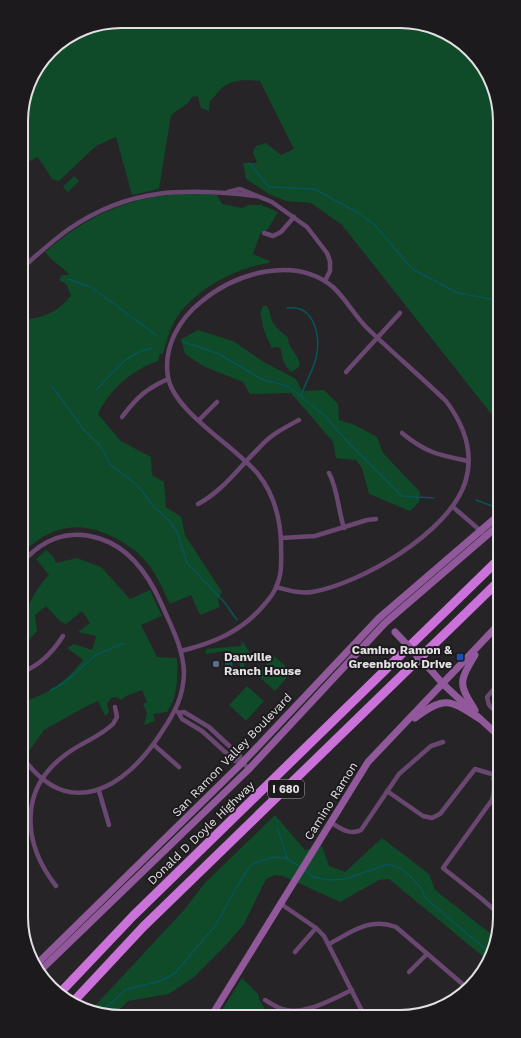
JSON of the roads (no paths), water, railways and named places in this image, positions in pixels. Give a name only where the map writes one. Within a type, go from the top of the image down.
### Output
[{"type":"highway","name":"Donald D Doyle Highway","points":[[63,990],[133,916],[493,565]]},
{"type":"highway","name":"I 680","points":[[76,999],[143,927],[493,587]]},
{"type":"main road","name":"San Ramon Valley Boulevard","points":[[40,961],[241,762],[379,618],[493,520]]},
{"type":"main road","name":"San Ramon Valley Boulevard","points":[[43,968],[249,769],[385,623],[493,530]]},
{"type":"main road","points":[[379,618],[443,684],[493,731]]},
{"type":"main road","name":"Camino Ramon","points":[[215,1010],[368,762],[392,734],[443,684],[493,630]]},
{"type":"main road","points":[[480,719],[465,693],[462,684],[465,671],[481,643]]},
{"type":"main road","points":[[392,734],[429,707],[445,702],[454,704],[480,719]]},
{"type":"street","points":[[28,263],[77,224],[127,200],[146,195],[175,191],[226,193],[240,189],[272,202],[294,217],[310,232],[327,253],[330,261],[330,271],[325,281]]},
{"type":"street","points":[[264,233],[273,236],[280,233],[294,217]]},
{"type":"street","points":[[181,651],[206,645],[225,637],[241,627],[256,614],[276,587],[281,568],[281,538],[274,500],[267,486],[247,461],[188,411],[177,398],[168,380],[168,354],[172,339],[188,314],[201,302],[217,290],[252,275],[272,270],[301,272],[325,281],[334,288],[377,338],[446,401],[457,416],[464,430],[468,447],[468,461],[464,484],[453,507],[422,536],[377,568],[348,581],[311,592],[295,592],[276,587]]},
{"type":"street","points":[[346,372],[400,313]]},
{"type":"street","points":[[122,417],[136,398],[147,390],[168,380]]},
{"type":"street","points":[[199,420],[217,402]]},
{"type":"street","points":[[198,504],[209,499],[271,436],[299,420]]},
{"type":"street","points":[[402,433],[418,446],[436,454],[468,461]]},
{"type":"street","points":[[329,473],[333,481],[339,513],[344,528]]},
{"type":"street","points":[[453,507],[486,537]]},
{"type":"street","points":[[281,538],[315,536],[367,520],[376,519]]},
{"type":"street","points":[[28,557],[39,546],[52,539],[65,535],[87,535],[109,542],[134,560],[154,586],[181,651],[184,672],[178,712],[154,745],[133,769],[116,782],[99,791],[80,794],[66,791],[42,780],[28,763]]},
{"type":"street","points":[[28,670],[47,657],[63,636]]},
{"type":"street","points":[[493,690],[487,697],[493,708]]},
{"type":"street","points":[[56,886],[43,868],[32,840],[30,823],[31,808],[36,792],[49,770],[66,753],[109,728],[117,717],[115,707]]},
{"type":"street","points":[[178,712],[182,719],[202,731],[235,761],[241,762],[249,769]]},
{"type":"street","points":[[178,712],[184,712],[195,717],[209,727],[240,756],[241,762]]},
{"type":"street","points":[[330,822],[347,832],[357,832],[364,827],[399,774],[431,746],[444,742]]},
{"type":"street","points":[[154,745],[179,767]]},
{"type":"street","points":[[387,791],[423,816],[432,818],[440,814],[475,769],[493,777]]},
{"type":"street","points":[[493,788],[492,800],[443,868],[493,909]]},
{"type":"street","points":[[99,791],[109,825]]},
{"type":"street","points":[[281,904],[316,928],[329,944],[362,1010]]},
{"type":"street","points":[[329,944],[361,927],[377,922],[396,927],[463,985]]},
{"type":"street","points":[[295,952],[316,928]]},
{"type":"street","points":[[409,972],[427,954]]},
{"type":"street","points":[[265,1000],[280,1009],[296,1010],[321,1004],[352,990]]},
{"type":"water","points":[[232,662],[234,674],[226,675],[225,663]]},
{"type":"waterway","points":[[249,163],[269,187],[314,189],[357,212],[374,224],[412,269],[458,293],[493,300]]},
{"type":"waterway","points":[[68,279],[91,287],[157,336]]},
{"type":"waterway","points":[[287,308],[296,308],[304,311],[310,317],[314,324],[318,341],[313,368],[301,396]]},
{"type":"waterway","points":[[183,342],[217,353],[263,380],[288,386],[325,416],[344,438],[402,496],[434,498]]},
{"type":"waterway","points":[[96,390],[121,364],[135,354],[152,348]]},
{"type":"waterway","points":[[52,386],[83,429],[100,445],[110,464],[137,485],[153,506],[169,520],[177,532],[187,563],[225,603],[237,620]]},
{"type":"waterway","points":[[476,500],[492,506]]},
{"type":"waterway","points":[[51,690],[64,683],[96,655],[124,643]]},
{"type":"waterway","points":[[277,828],[288,859]]},
{"type":"waterway","points":[[106,1008],[125,990],[163,980],[175,973],[215,926],[238,885],[248,869],[254,863],[274,857],[285,858],[301,867]]},
{"type":"waterway","points":[[304,869],[313,877],[328,880],[346,879],[388,864],[400,868],[421,888],[426,899],[487,950]]},
{"type":"place","name":"Camino Ramon & Greenbrook Drive","points":[[460,657]]},
{"type":"place","name":"Danville Ranch House","points":[[216,664]]}]
